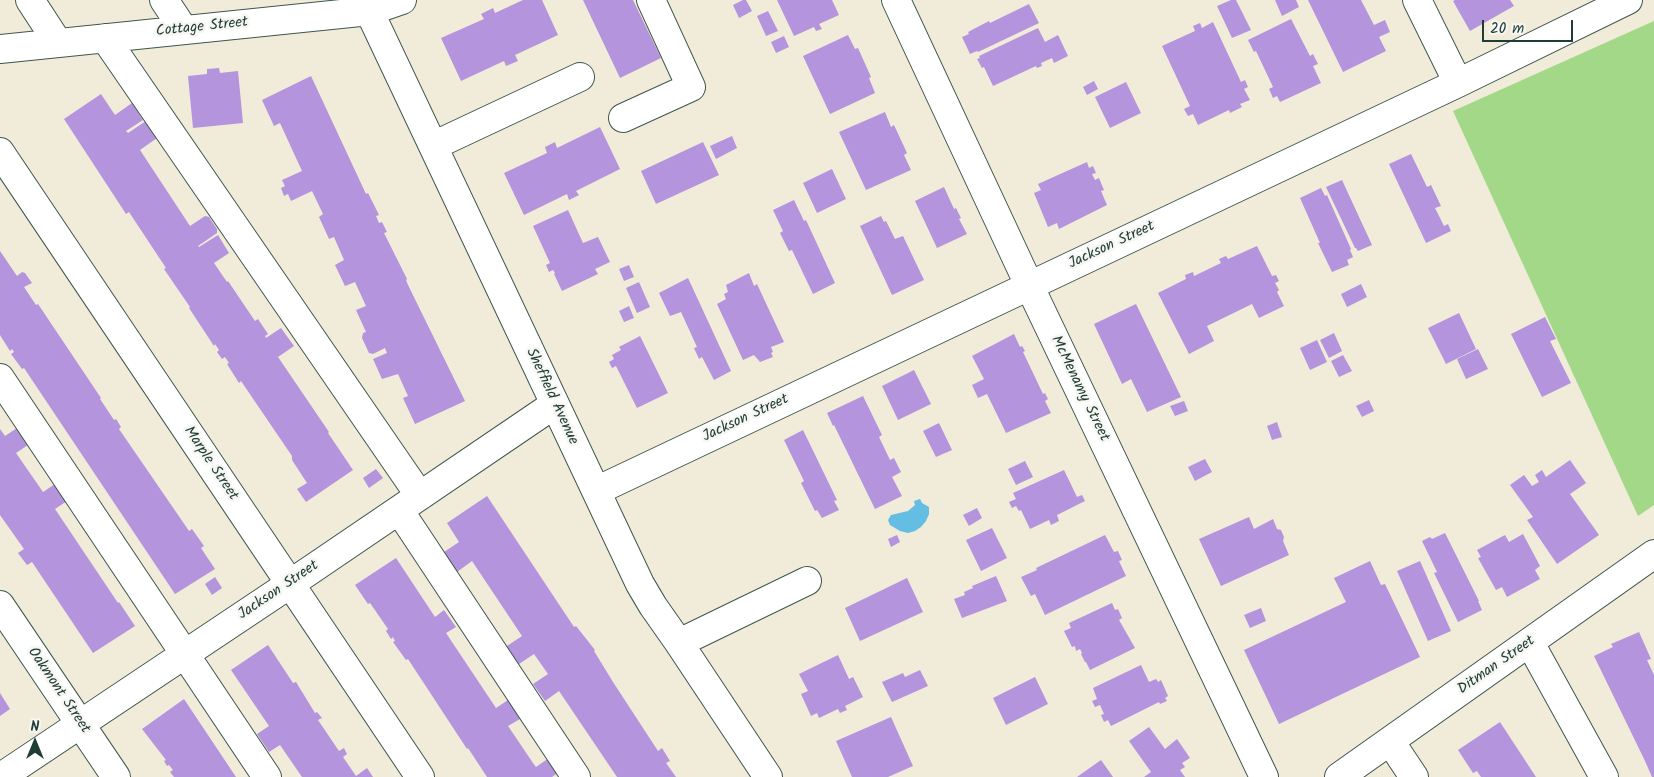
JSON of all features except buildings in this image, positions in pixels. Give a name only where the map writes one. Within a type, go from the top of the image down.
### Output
[{"type":"street","points":[[30,0],[58,43]]},
{"type":"street","points":[[164,0],[184,30]]},
{"type":"street","name":"Cottage Street","points":[[0,49],[184,30],[402,0]]},
{"type":"street","points":[[623,118],[691,87],[651,0]]},
{"type":"street","name":"McMenamy Street","points":[[896,0],[1029,286],[1264,777]]},
{"type":"street","points":[[1417,0],[1458,83]]},
{"type":"street","name":"Jackson Street","points":[[596,491],[1458,83],[1628,0]]},
{"type":"street","name":"Sheffield Avenue","points":[[367,6],[640,584],[768,777]]},
{"type":"street","points":[[105,38],[410,503],[576,777]]},
{"type":"street","points":[[433,146],[580,77]]},
{"type":"street","name":"Marple Street","points":[[0,152],[420,777]]},
{"type":"street","points":[[0,378],[267,777]]},
{"type":"street","name":"Jackson Street","points":[[1,777],[555,404]]},
{"type":"street","name":"Ditman Street","points":[[1339,777],[1654,554]]},
{"type":"street","points":[[679,643],[807,581]]},
{"type":"street","name":"Oakmont Street","points":[[0,605],[116,777]]},
{"type":"street","points":[[1530,643],[1604,777]]},
{"type":"street","points":[[1390,741],[1414,777]]},
{"type":"green space","points":[[1654,21],[1654,505],[1638,516],[1453,111]]},
{"type":"water","points":[[920,499],[922,503],[929,507],[929,514],[921,527],[908,533],[890,525],[888,520],[891,515],[908,511],[915,505],[914,501]]}]
